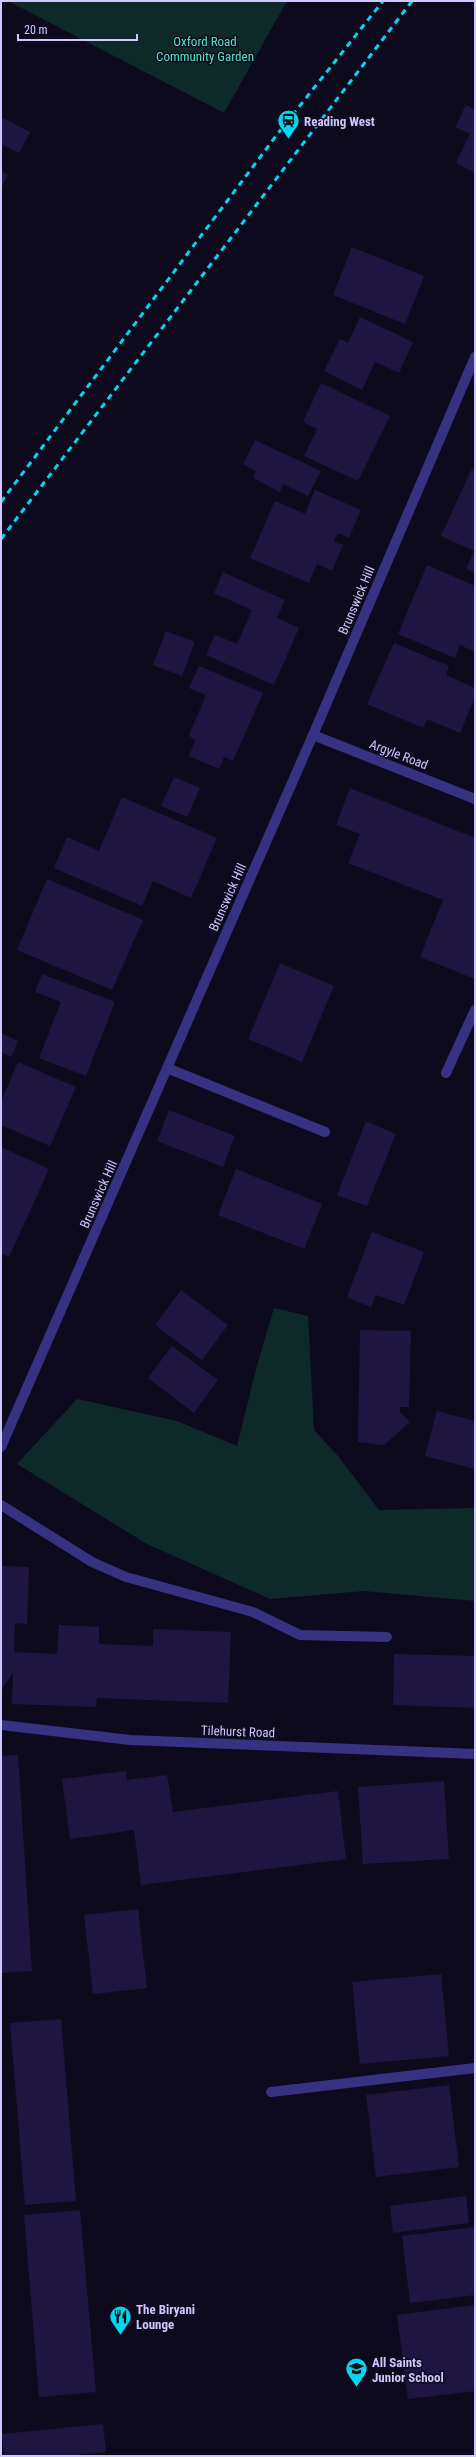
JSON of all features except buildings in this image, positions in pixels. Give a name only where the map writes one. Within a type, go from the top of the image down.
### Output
[{"type":"street","name":"Brunswick Hill","points":[[1,1447],[313,735],[475,357]]},
{"type":"street","name":"Argyle Road","points":[[313,735],[475,799]]},
{"type":"street","points":[[446,1073],[475,1010]]},
{"type":"street","points":[[167,1068],[325,1132]]},
{"type":"street","points":[[1,1505],[92,1562],[126,1577],[246,1609],[300,1635],[387,1637]]},
{"type":"street","name":"Tilehurst Road","points":[[1,1725],[130,1740],[475,1754]]},
{"type":"street","points":[[271,2092],[475,2068]]},
{"type":"green space","name":"Oxford Road Community Garden","points":[[8,1],[287,1],[224,113]]},
{"type":"green space","points":[[274,1308],[308,1316],[314,1430],[338,1456],[379,1510],[475,1508],[475,1601],[364,1591],[270,1599],[147,1544],[17,1464],[77,1399],[177,1421],[237,1446],[256,1369]]},
{"type":"railway","points":[[1,502],[279,132],[383,1]]},
{"type":"railway","points":[[1,539],[412,1]]},
{"type":"place","name":"Reading West","points":[[289,140]]},
{"type":"place","name":"The Biryani Lounge","points":[[121,2336]]},
{"type":"place","name":"All Saints Junior School","points":[[357,2388]]}]
